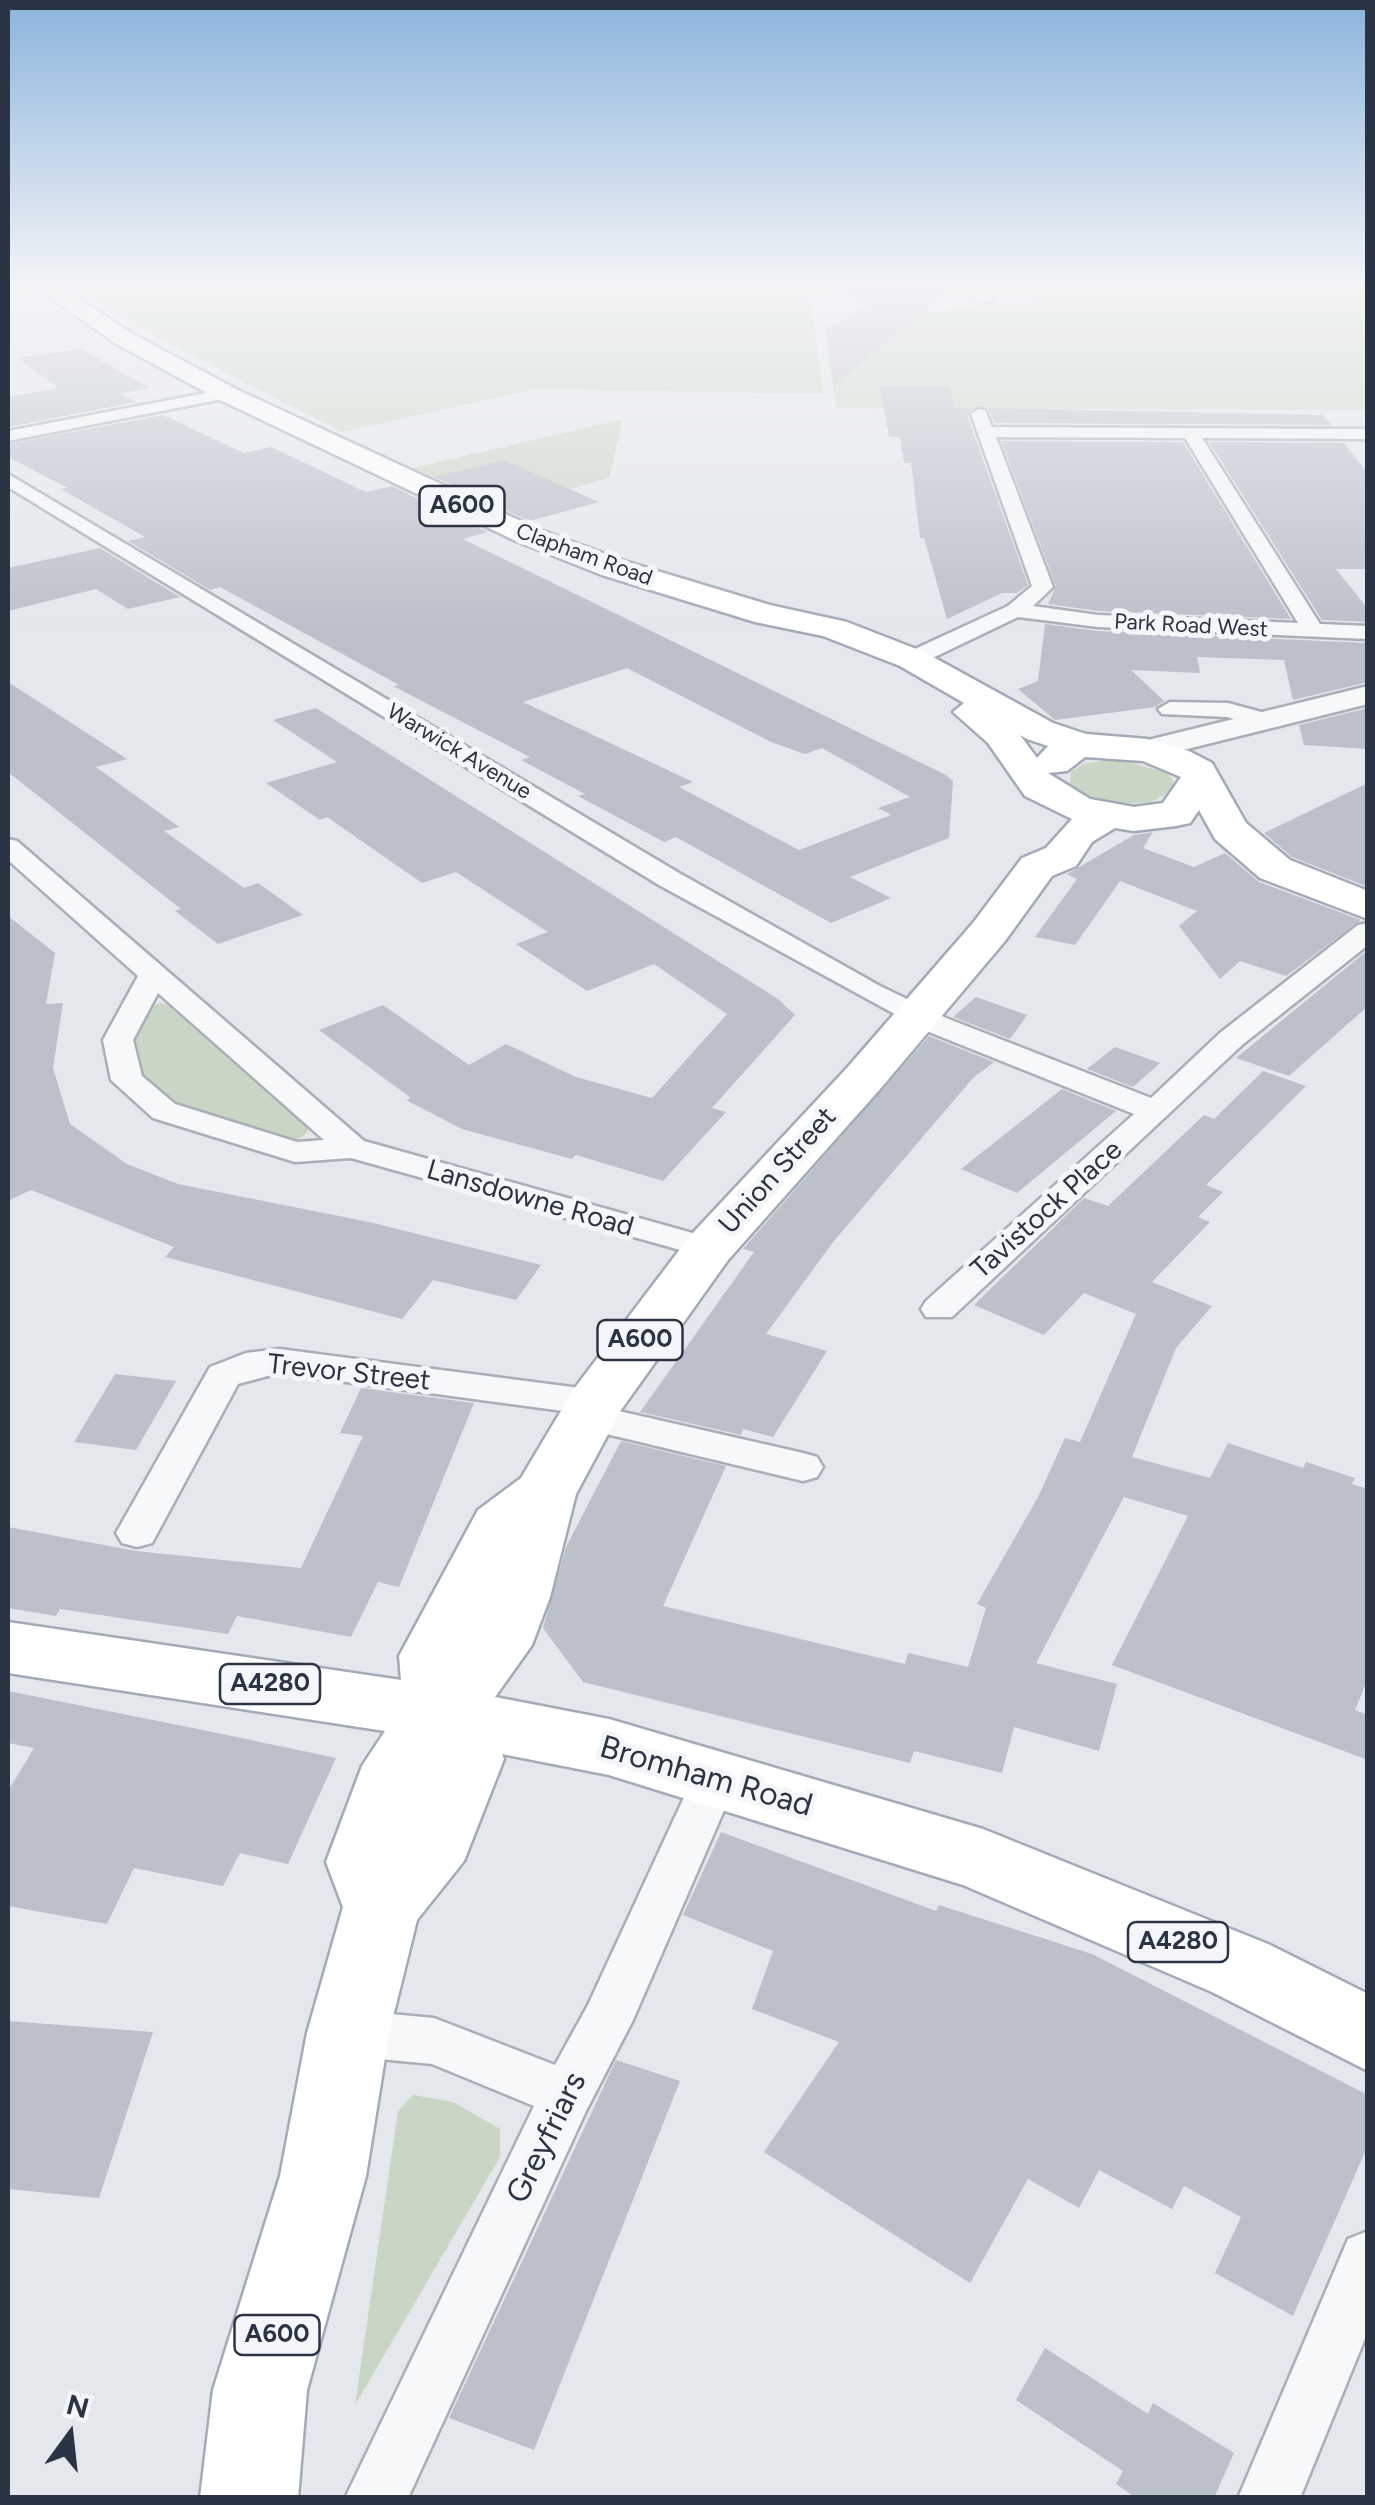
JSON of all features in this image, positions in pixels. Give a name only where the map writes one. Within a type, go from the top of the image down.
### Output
[{"type":"main road","name":"Clapham Road","points":[[235,398],[527,535],[613,568],[766,616],[798,618],[912,659],[1040,731],[1082,745]]},
{"type":"main road","name":"Clapham Road","points":[[766,616],[780,628],[894,672],[991,724],[1032,781],[1055,798]]},
{"type":"main road","name":"A600","points":[[1274,869],[1229,830],[1199,774],[1147,750],[1082,745],[1056,758],[1050,775],[1055,798],[1106,816],[1150,818],[1220,852],[1368,906]]},
{"type":"main road","points":[[1150,818],[1176,814],[1199,774]]},
{"type":"main road","name":"Union Street","points":[[1037,867],[1032,852],[1055,798]]},
{"type":"main road","name":"Union Street","points":[[439,1713],[498,1645],[517,1597],[544,1494],[591,1410],[709,1248],[917,1016],[989,932],[1037,867],[1061,856],[1078,833],[1106,816]]},
{"type":"main road","name":"Bromham Road","points":[[8,1647],[311,1690],[609,1747],[1019,1875],[1240,1968],[1368,2035]]},
{"type":"main road","name":"A600","points":[[249,2498],[260,2390],[323,2176],[348,2033],[382,1907],[438,1839],[468,1759],[439,1713]]},
{"type":"street","points":[[8,436],[207,398]]},
{"type":"street","points":[[912,659],[1015,610],[1034,599],[1043,587],[989,432],[978,413]]},
{"type":"street","points":[[989,432],[1365,437]]},
{"type":"street","points":[[1190,433],[1314,632]]},
{"type":"street","name":"Warwick Avenue","points":[[8,479],[669,879],[917,1016]]},
{"type":"street","name":"Park Road West","points":[[1015,610],[1044,617],[1368,634]]},
{"type":"street","points":[[1147,750],[1368,694]]},
{"type":"street","points":[[1170,709],[1228,710],[1264,723]]},
{"type":"street","points":[[1199,774],[1219,752],[1256,736],[1264,723]]},
{"type":"street","name":"Lansdowne Road","points":[[8,847],[352,1148]]},
{"type":"street","name":"Tavistock Place","points":[[938,1309],[1231,1040],[1368,932]]},
{"type":"street","name":"Lansdowne Road","points":[[152,976],[118,1040],[127,1080],[164,1111],[295,1152],[352,1148],[709,1248]]},
{"type":"street","name":"Tavistock Place","points":[[917,1016],[1156,1111]]},
{"type":"street","name":"Trevor Street","points":[[137,1533],[222,1376],[246,1365],[279,1361],[591,1410],[803,1467]]},
{"type":"street","name":"Greyfriars","points":[[376,2498],[567,2094],[607,2020],[715,1778]]},
{"type":"street","points":[[348,2033],[434,2040],[567,2094]]},
{"type":"street","points":[[1269,2498],[1368,2259]]},
{"type":"green space","points":[[275,398],[495,398],[342,432]]},
{"type":"green space","points":[[835,398],[1367,398],[1367,410],[836,408]]},
{"type":"green space","points":[[623,419],[609,478],[504,507],[413,468]]},
{"type":"green space","points":[[1118,759],[1167,773],[1173,779],[1173,791],[1151,802],[1119,804],[1083,794],[1070,783],[1071,772],[1083,764]]},
{"type":"green space","points":[[161,1003],[175,1007],[309,1128],[304,1136],[295,1140],[174,1109],[135,1077],[131,1052],[135,1030],[145,1007]]},
{"type":"green space","points":[[413,2095],[453,2102],[500,2129],[500,2157],[355,2405],[398,2111]]},
{"type":"building","points":[[8,398],[128,398],[137,402],[8,427]]},
{"type":"building","points":[[882,398],[952,398],[955,408],[973,408],[967,415],[1028,585],[1017,593],[1002,593],[947,619],[924,538],[920,538],[911,463],[904,463],[900,437],[889,437]]},
{"type":"building","points":[[988,408],[1323,415],[1331,425],[995,423]]},
{"type":"building","points":[[163,415],[244,453],[271,447],[366,492],[392,486],[488,532],[463,539],[946,775],[953,781],[949,838],[850,877],[891,898],[831,923],[676,837],[664,842],[578,796],[585,794],[521,760],[530,757],[393,686],[399,685],[220,587],[210,590],[128,541],[145,537],[61,489],[68,488],[8,457],[8,444]],"holes":[[[627,668],[771,742],[805,754],[822,748],[910,797],[878,808],[891,815],[799,850],[679,787],[693,782],[523,702]]]},
{"type":"building","points":[[1001,441],[1183,442],[1291,619],[1098,611],[1048,604],[1056,586]]},
{"type":"building","points":[[1209,442],[1344,443],[1368,474],[1368,569],[1336,569],[1368,609],[1368,622],[1322,620]]},
{"type":"building","points":[[504,460],[599,502],[529,521],[434,477]]},
{"type":"building","points":[[100,548],[180,597],[128,609],[96,589],[8,611],[8,568]]},
{"type":"building","points":[[1045,624],[1098,631],[1368,643],[1368,682],[1293,700],[1284,660],[1197,657],[1200,673],[1131,670],[1164,701],[1155,707],[1055,720],[1018,689],[1038,681]]},
{"type":"building","points":[[8,682],[127,759],[96,767],[179,827],[164,831],[244,888],[258,883],[303,915],[218,944],[175,911],[181,909],[8,772]]},
{"type":"building","points":[[316,708],[778,999],[795,1015],[712,1108],[726,1112],[663,1181],[576,1155],[572,1159],[462,1129],[406,1100],[411,1098],[319,1030],[383,1005],[469,1065],[506,1044],[576,1077],[652,1098],[727,1014],[654,964],[587,991],[516,944],[548,932],[456,872],[422,883],[327,817],[320,820],[266,783],[337,762],[273,720]]},
{"type":"building","points":[[1368,708],[1368,749],[1304,745],[1299,725]]},
{"type":"building","points":[[1368,783],[1368,887],[1292,857],[1264,833]]},
{"type":"building","points":[[1153,832],[1143,848],[1194,867],[1225,853],[1259,882],[1361,920],[1286,976],[1240,961],[1220,979],[1179,926],[1197,911],[1120,881],[1075,945],[1035,937],[1077,879],[1067,874],[1134,835]]},
{"type":"building","points":[[8,916],[55,953],[46,1004],[63,1003],[53,1068],[70,1124],[127,1164],[178,1184],[369,1222],[541,1265],[516,1300],[433,1280],[402,1319],[165,1257],[174,1247],[31,1190],[8,1201]]},
{"type":"building","points":[[1368,950],[1368,1006],[1289,1076],[1236,1058]]},
{"type":"building","points":[[976,997],[1027,1015],[1010,1039],[953,1017]]},
{"type":"building","points":[[929,1036],[994,1062],[973,1078],[833,1242],[766,1334],[827,1351],[773,1437],[743,1429],[741,1435],[640,1412],[754,1252],[743,1249]]},
{"type":"building","points":[[1115,1047],[1160,1063],[1133,1087],[1087,1069]]},
{"type":"building","points":[[1263,1071],[1306,1086],[1206,1185],[1223,1192],[1198,1217],[1210,1222],[1152,1282],[1212,1306],[1176,1348],[1132,1457],[1210,1478],[1228,1443],[1303,1468],[1306,1462],[1355,1478],[1352,1484],[1368,1489],[1368,1678],[1355,1710],[1368,1715],[1368,1760],[1112,1665],[1188,1516],[1124,1497],[1036,1663],[1117,1684],[1099,1751],[1014,1727],[1002,1773],[914,1751],[910,1763],[583,1682],[543,1628],[566,1547],[621,1441],[726,1466],[663,1606],[905,1664],[908,1653],[968,1667],[986,1608],[977,1604],[1038,1497],[1065,1438],[1080,1442],[1136,1314],[1084,1293],[1044,1335],[974,1305],[1084,1198],[1108,1206],[1204,1115],[1214,1119]]},
{"type":"building","points":[[1062,1089],[1116,1111],[1017,1193],[961,1169]]},
{"type":"building","points":[[115,1374],[176,1381],[136,1450],[74,1442]]},
{"type":"building","points":[[361,1388],[474,1403],[399,1587],[378,1582],[351,1637],[237,1616],[228,1634],[60,1609],[56,1616],[8,1608],[8,1527],[136,1551],[301,1568],[363,1436],[340,1433]]},
{"type":"building","points":[[8,1691],[336,1758],[288,1864],[240,1853],[223,1886],[134,1868],[107,1924],[8,1906],[8,1791],[34,1748],[8,1743]]},
{"type":"building","points":[[721,1832],[936,1911],[939,1905],[1092,1954],[1368,2095],[1368,2145],[1293,2316],[1215,2273],[1241,2217],[1184,2186],[1172,2209],[1099,2170],[1079,2208],[1028,2179],[970,2283],[764,2152],[839,2042],[752,2009],[773,1951],[683,1915]]},
{"type":"building","points":[[8,2021],[153,2032],[99,2198],[8,2189]]},
{"type":"building","points":[[616,2060],[680,2081],[534,2450],[449,2418]]},
{"type":"building","points":[[1045,2348],[1148,2414],[1153,2403],[1234,2453],[1214,2498],[1136,2498],[1116,2484],[1123,2471],[1016,2400]]}]
